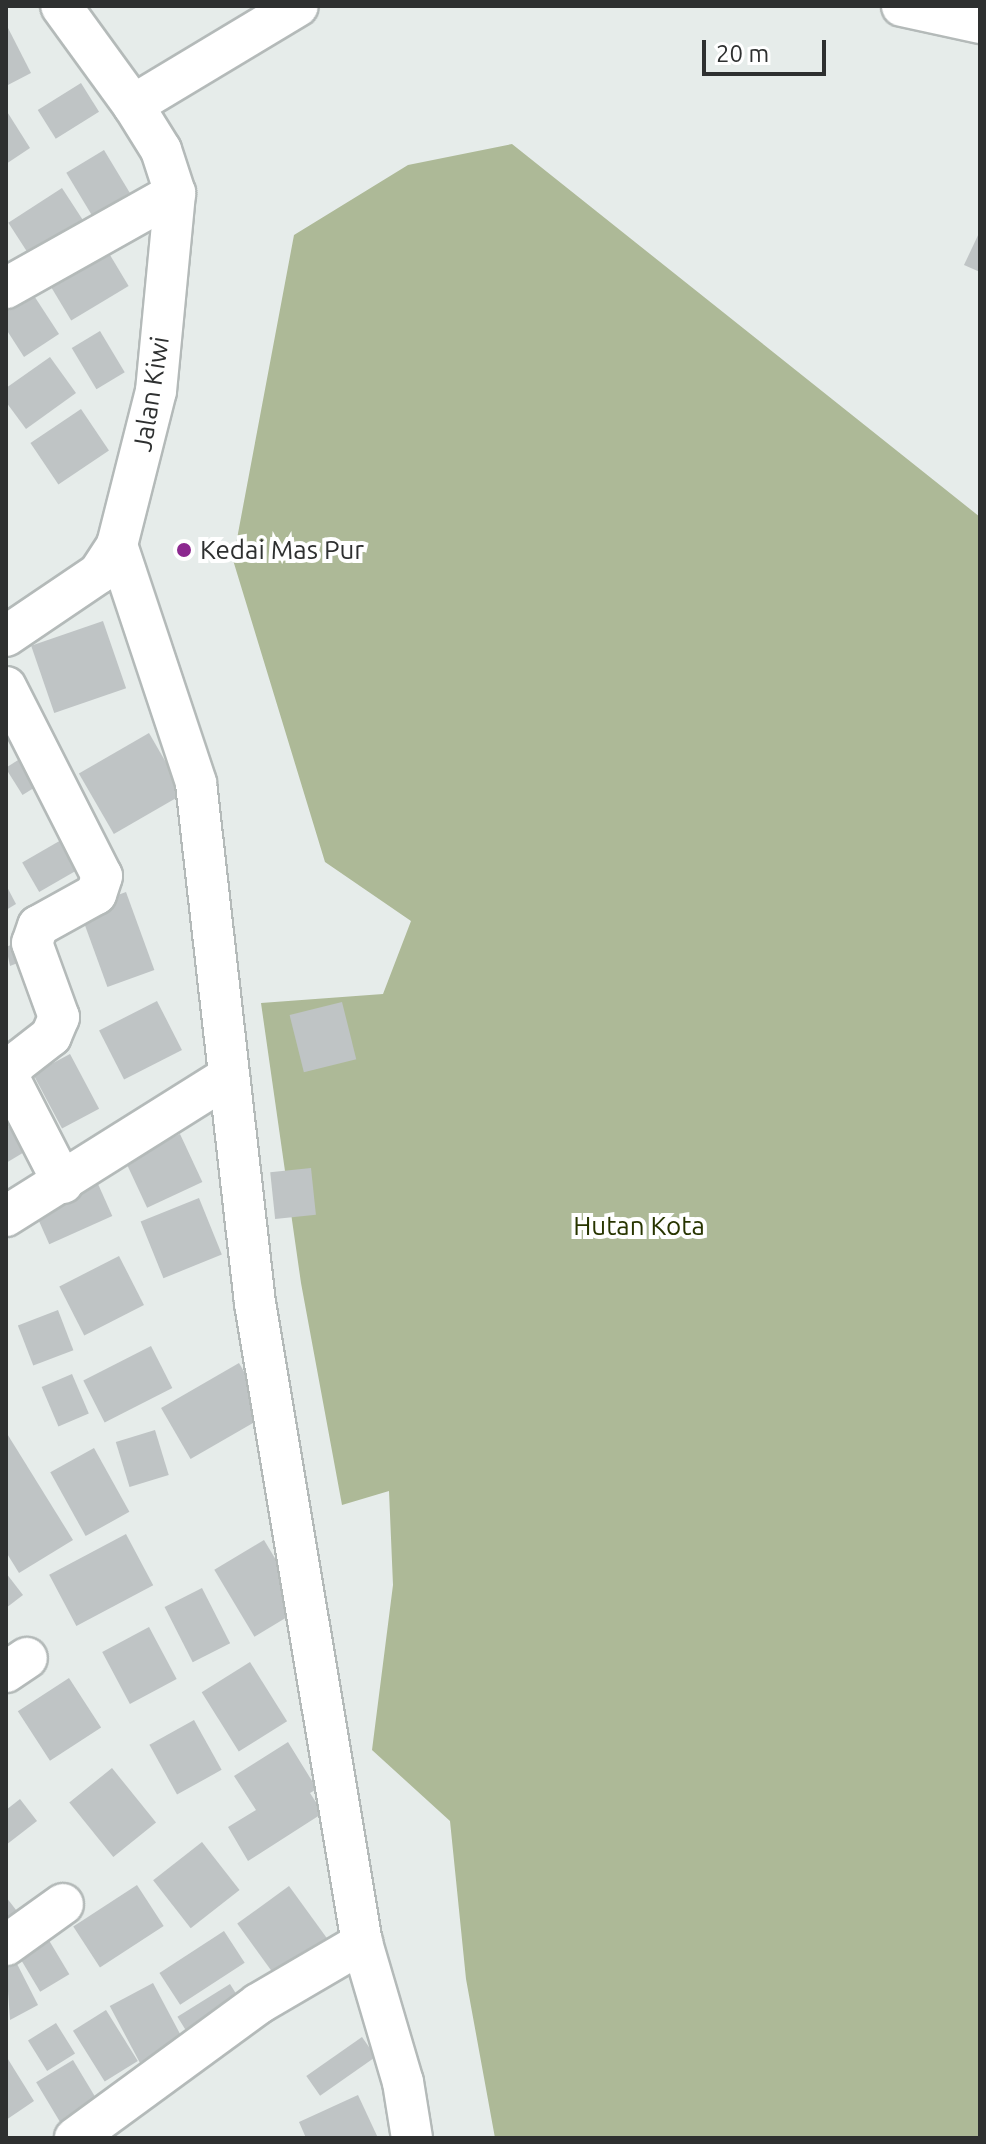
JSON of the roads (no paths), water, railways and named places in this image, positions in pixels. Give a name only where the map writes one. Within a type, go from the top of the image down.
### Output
[{"type":"street","name":"Jalan Kiwi","points":[[6,636],[99,573],[117,545],[156,391],[175,193],[161,150],[133,105],[61,6]]},
{"type":"street","points":[[133,105],[298,6]]},
{"type":"street","points":[[902,6],[980,23]]},
{"type":"street","points":[[6,288],[175,193]]},
{"type":"street","points":[[117,545],[196,783],[258,1319],[362,1943],[403,2082],[412,2138]]},
{"type":"street","points":[[6,687],[102,876],[96,894],[38,926],[32,943],[59,1017],[51,1036],[15,1064],[9,1078],[63,1183]]},
{"type":"street","points":[[6,1216],[229,1076]]},
{"type":"street","points":[[6,1945],[63,1904]]},
{"type":"street","points":[[75,2138],[258,2004],[362,1943]]},
{"type":"place","name":"Kedai Mas Pur","points":[[184,550]]},
{"type":"park label","name":"Hutan Kota","points":[[639,1226]]}]
